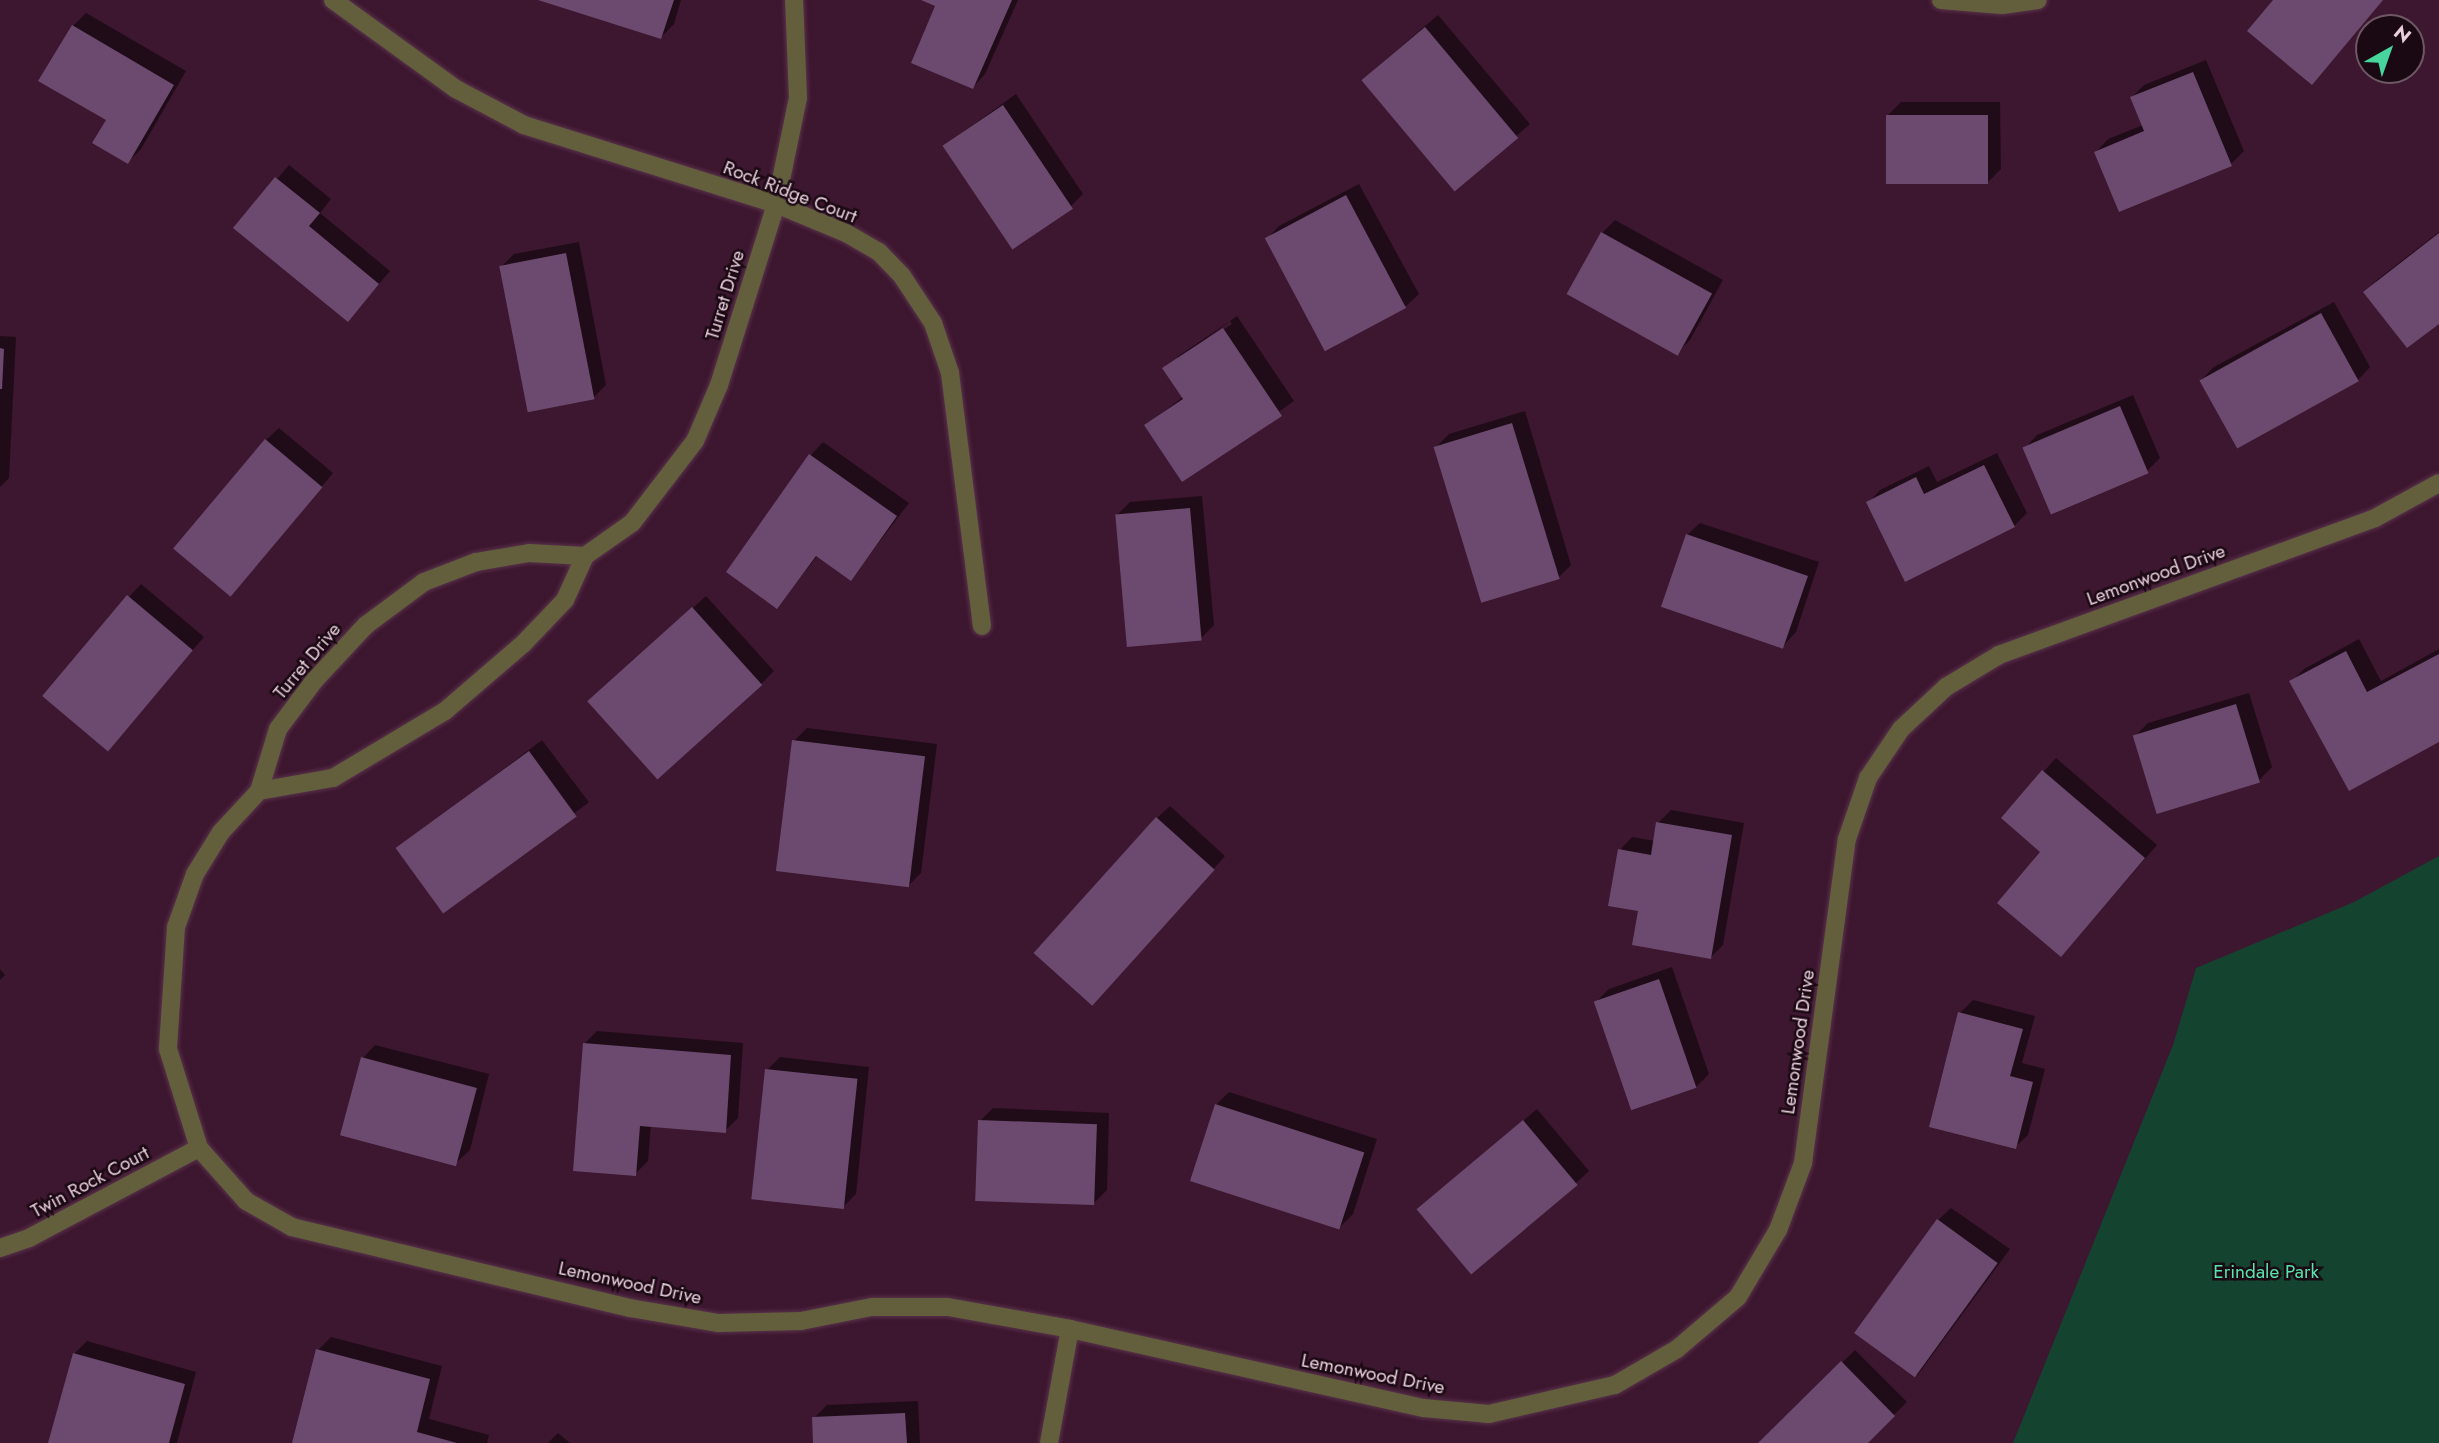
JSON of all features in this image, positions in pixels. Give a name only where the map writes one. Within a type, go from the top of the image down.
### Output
[{"type":"street","name":"Rock Ridge Court","points":[[333,0],[456,89],[524,125],[776,204],[846,233],[879,252],[902,276],[933,323],[950,373],[982,625]]},
{"type":"street","name":"Turret Drive","points":[[199,1148],[168,1049],[176,927],[195,874],[221,832],[259,792],[278,729],[314,681],[366,625],[424,582],[476,562],[529,553],[585,556],[632,523],[695,440],[719,385],[776,204],[798,98],[794,0]]},
{"type":"street","points":[[1941,0],[2003,5],[2038,0]]},
{"type":"street","name":"Lemonwood Drive","points":[[199,1148],[246,1201],[292,1227],[630,1308],[719,1323],[801,1321],[872,1307],[948,1307],[1070,1329],[1424,1408],[1489,1414],[1615,1385],[1678,1349],[1738,1297],[1778,1230],[1803,1163],[1847,839],[1868,778],[1901,729],[1946,687],[1999,655],[2375,518],[2439,483]]},
{"type":"street","points":[[259,792],[333,778],[445,712],[523,644],[565,600],[585,556]]},
{"type":"street","name":"Twin Rock Court","points":[[0,1248],[29,1238],[199,1148]]},
{"type":"street","points":[[1049,1443],[1070,1329]]},
{"type":"green space","name":"Erindale Park","points":[[2439,856],[2439,1443],[2013,1443],[2173,1045],[2196,968],[2354,902]]},
{"type":"building","points":[[538,0],[674,0],[661,39]]},
{"type":"building","points":[[921,0],[1012,0],[973,89],[911,63],[935,6]]},
{"type":"building","points":[[2273,0],[2383,0],[2371,14],[2355,14],[2355,34],[2312,85],[2247,31]]},
{"type":"building","points":[[72,25],[174,85],[128,164],[92,143],[106,120],[38,81]]},
{"type":"building","points":[[1425,27],[1518,138],[1455,191],[1361,80]]},
{"type":"building","points":[[2193,72],[2232,166],[2119,212],[2094,152],[2144,131],[2130,97]]},
{"type":"building","points":[[1003,105],[1073,209],[1012,249],[942,146]]},
{"type":"building","points":[[1886,115],[1988,115],[1988,184],[1886,184]]},
{"type":"building","points":[[275,177],[320,213],[309,226],[379,284],[348,322],[233,228]]},
{"type":"building","points":[[1346,195],[1406,308],[1325,351],[1265,238]]},
{"type":"building","points":[[1601,232],[1712,294],[1678,356],[1567,294]]},
{"type":"building","points":[[2439,233],[2439,324],[2407,348],[2363,292]]},
{"type":"building","points":[[566,253],[594,399],[528,412],[499,266]]},
{"type":"building","points":[[2321,313],[2359,381],[2237,449],[2199,380]]},
{"type":"building","points":[[1223,328],[1282,416],[1182,482],[1144,425],[1183,399],[1162,368]]},
{"type":"building","points":[[0,348],[4,349],[2,389],[0,389]]},
{"type":"building","points":[[2120,406],[2149,473],[2051,515],[2022,447]]},
{"type":"building","points":[[1512,423],[1560,579],[1481,603],[1434,447]]},
{"type":"building","points":[[265,439],[322,487],[231,597],[173,549]]},
{"type":"building","points":[[809,454],[897,516],[851,581],[816,556],[777,609],[726,572]]},
{"type":"building","points":[[1984,465],[2015,527],[1905,582],[1866,502],[1916,477],[1924,494]]},
{"type":"building","points":[[1190,508],[1202,640],[1127,647],[1115,515]]},
{"type":"building","points":[[1686,534],[1808,576],[1783,649],[1661,607]]},
{"type":"building","points":[[127,595],[193,650],[108,751],[42,696]]},
{"type":"building","points":[[692,607],[762,685],[657,779],[587,701]]},
{"type":"building","points":[[2346,651],[2367,692],[2439,654],[2439,742],[2349,791],[2289,681]]},
{"type":"building","points":[[2236,704],[2260,782],[2157,814],[2133,736]]},
{"type":"building","points":[[792,740],[925,756],[909,887],[776,871]]},
{"type":"building","points":[[529,751],[577,817],[443,914],[396,848]]},
{"type":"building","points":[[2042,770],[2145,858],[2061,957],[1997,903],[2040,852],[2001,818]]},
{"type":"building","points":[[1156,817],[1215,870],[1092,1006],[1034,953]]},
{"type":"building","points":[[1656,822],[1732,835],[1711,959],[1632,945],[1638,911],[1608,906],[1618,849],[1651,855]]},
{"type":"building","points":[[1659,979],[1696,1088],[1631,1110],[1594,1001]]},
{"type":"building","points":[[1958,1012],[2023,1029],[2010,1076],[2033,1082],[2016,1149],[1929,1127]]},
{"type":"building","points":[[583,1043],[731,1055],[726,1133],[640,1126],[636,1176],[573,1171]]},
{"type":"building","points":[[361,1057],[477,1088],[456,1166],[340,1135]]},
{"type":"building","points":[[765,1069],[857,1079],[844,1209],[751,1199]]},
{"type":"building","points":[[1215,1104],[1364,1153],[1339,1230],[1190,1181]]},
{"type":"building","points":[[978,1120],[1097,1124],[1094,1205],[975,1201]]},
{"type":"building","points":[[1523,1120],[1578,1185],[1471,1274],[1417,1209]]},
{"type":"building","points":[[1937,1219],[1998,1263],[1915,1377],[1854,1333]]},
{"type":"building","points":[[316,1349],[430,1379],[417,1432],[457,1443],[292,1443]]},
{"type":"building","points":[[73,1353],[185,1384],[169,1443],[48,1443]]},
{"type":"building","points":[[1841,1361],[1895,1416],[1868,1443],[1758,1443]]},
{"type":"building","points":[[905,1413],[907,1443],[813,1443],[812,1417]]}]
